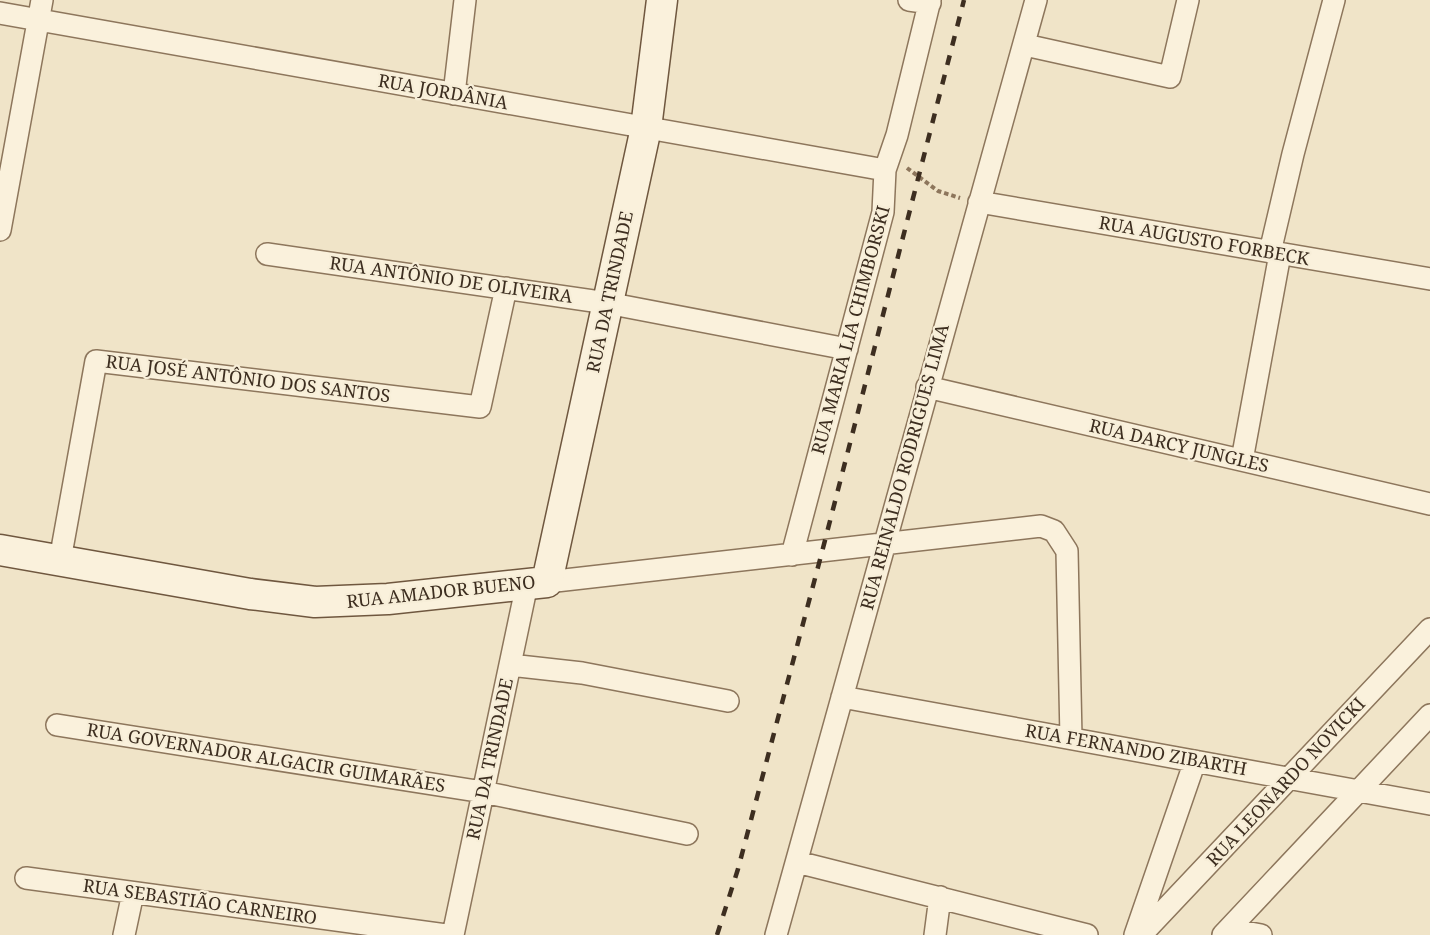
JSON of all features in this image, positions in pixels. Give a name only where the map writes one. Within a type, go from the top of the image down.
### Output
[{"type":"main road","name":"RUA DA TRINDADE","points":[[537,583],[607,303],[646,128],[662,0]]},
{"type":"main road","name":"RUA AMADOR BUENO","points":[[0,550],[250,594],[315,602],[378,600],[537,583]]},
{"type":"street","points":[[454,94],[465,0]]},
{"type":"street","name":"RUA REINALDO RODRIGUES LIMA","points":[[776,935],[1036,0]]},
{"type":"street","points":[[1025,45],[1170,77],[1188,0]]},
{"type":"street","points":[[1242,460],[1293,154],[1334,0]]},
{"type":"street","name":"RUA MARIA LIA CHIMBORSKI","points":[[792,555],[883,212],[885,170],[897,135],[923,1]]},
{"type":"street","points":[[0,230],[40,10]]},
{"type":"street","name":"RUA JORDÂNIA","points":[[0,13],[40,10],[454,94],[885,170]]},
{"type":"street","name":"RUA AUGUSTO FORBECK","points":[[978,202],[1430,279]]},
{"type":"street","name":"RUA ANTÔNIO DE OLIVEIRA","points":[[267,254],[607,303],[847,350]]},
{"type":"street","name":"RUA JOSÉ ANTÔNIO DOS SANTOS","points":[[60,560],[96,361],[480,406],[507,288]]},
{"type":"street","name":"RUA DARCY JUNGLES","points":[[927,387],[1430,504]]},
{"type":"street","name":"RUA AMADOR BUENO","points":[[537,583],[1041,526],[1054,531],[1067,551],[1071,738]]},
{"type":"street","name":"RUA DA TRINDADE","points":[[453,935],[510,665],[537,583]]},
{"type":"street","name":"RUA LEONARDO NOVICKI","points":[[1141,935],[1430,629]]},
{"type":"street","points":[[510,665],[582,673],[728,702]]},
{"type":"street","name":"RUA FERNANDO ZIBARTH","points":[[842,696],[1430,804]]},
{"type":"street","points":[[1228,933],[1430,716]]},
{"type":"street","name":"RUA GOVERNADOR ALGACIR GUIMARÃES","points":[[57,725],[483,792],[687,834]]},
{"type":"street","points":[[1135,935],[1195,761]]},
{"type":"street","points":[[797,862],[1087,935]]},
{"type":"street","name":"RUA SEBASTIÃO CARNEIRO","points":[[26,878],[446,935]]},
{"type":"street","points":[[124,935],[133,893]]},
{"type":"street","points":[[935,935],[940,897]]},
{"type":"street","points":[[1228,933],[1261,935]]},
{"type":"path","points":[[885,170],[897,166],[908,168],[938,190],[978,202]]},
{"type":"railway","points":[[717,935],[738,869],[822,552],[964,0]]}]
